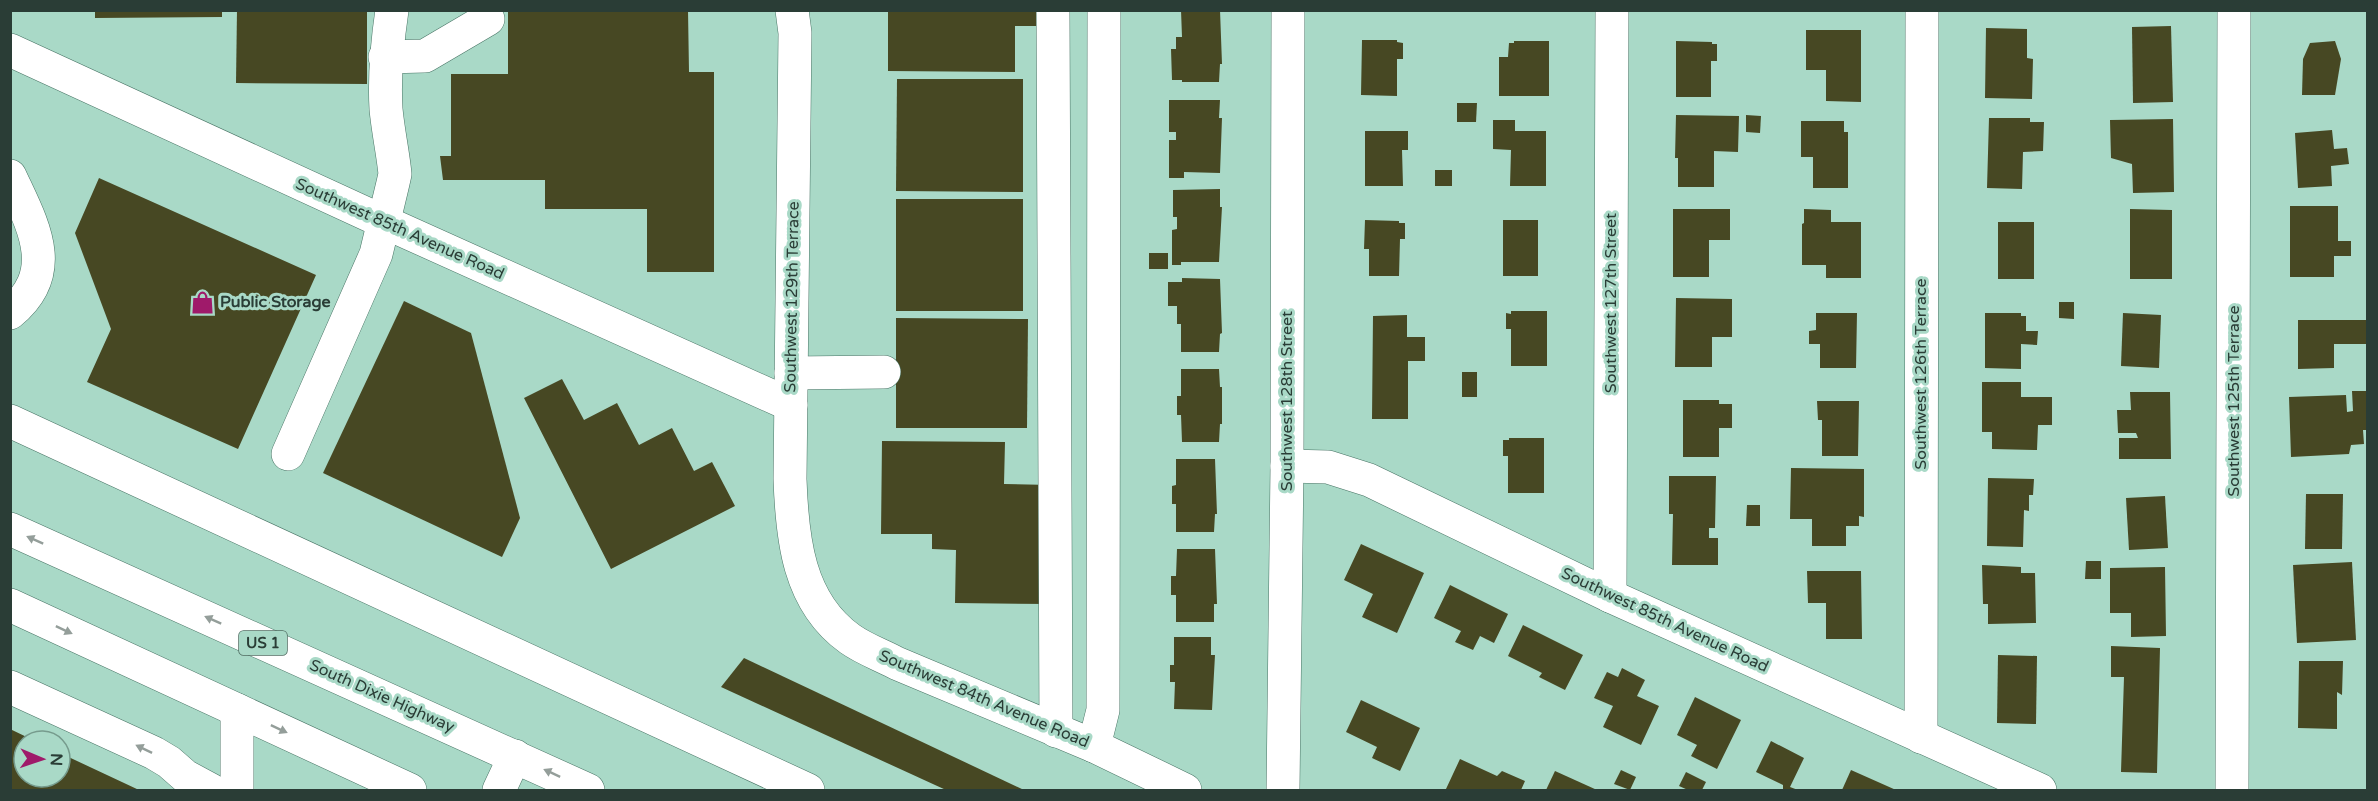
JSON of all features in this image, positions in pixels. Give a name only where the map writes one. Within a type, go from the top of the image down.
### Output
[{"type":"main road","points":[[288,454],[376,254],[395,174],[386,108],[385,57],[392,10]]},
{"type":"main road","name":"Southwest 129th Terrace","points":[[792,10],[795,33],[791,514],[795,543],[805,581]]},
{"type":"main road","points":[[1053,10],[1056,731]]},
{"type":"main road","points":[[1094,746],[1103,710],[1104,10]]},
{"type":"main road","name":"Southwest 128th Street","points":[[1283,790],[1287,466],[1288,10]]},
{"type":"main road","name":"Southwest 127th Street","points":[[1610,596],[1612,10]]},
{"type":"main road","name":"Southwest 126th Terrace","points":[[1921,737],[1922,10]]},
{"type":"main road","name":"Southwest 125th Terrace","points":[[2232,790],[2234,10]]},
{"type":"main road","points":[[385,57],[425,56],[488,19]]},
{"type":"main road","name":"Southwest 85th Avenue Road","points":[[10,50],[791,405]]},
{"type":"main road","points":[[10,176],[37,235],[39,256],[35,279],[25,299],[10,313]]},
{"type":"main road","points":[[791,374],[884,372]]},
{"type":"main road","points":[[10,421],[808,790]]},
{"type":"main road","name":"Southwest 85th Avenue Road","points":[[1287,466],[1328,467],[1369,480],[1610,596],[2040,790]]},
{"type":"main road","name":"South Dixie Highway","points":[[10,529],[588,790]]},
{"type":"main road","name":"Southwest 84th Avenue Road","points":[[805,581],[824,614],[851,639],[896,663],[1094,746],[1185,790]]},
{"type":"main road","points":[[13,613],[237,710],[410,790]]},
{"type":"main road","points":[[10,687],[154,753],[170,762],[190,786]]},
{"type":"main road","points":[[237,710],[237,790]]},
{"type":"main road","points":[[500,790],[515,756]]},
{"type":"building","points":[[95,10],[222,10],[222,17],[95,18]]},
{"type":"building","points":[[237,10],[367,10],[367,84],[236,83]]},
{"type":"building","points":[[508,10],[688,10],[689,72],[714,72],[714,272],[647,272],[647,209],[545,209],[545,180],[443,180],[440,156],[451,156],[451,74],[508,74]]},
{"type":"building","points":[[888,10],[1044,10],[1044,26],[1015,26],[1015,72],[888,71]]},
{"type":"building","points":[[1181,10],[1220,10],[1222,64],[1220,64],[1219,82],[1172,80],[1171,49],[1176,49],[1176,37],[1182,37]]},
{"type":"building","points":[[2171,26],[2173,102],[2133,103],[2132,27]]},
{"type":"building","points":[[1986,28],[2027,29],[2027,58],[2033,59],[2032,99],[1985,98]]},
{"type":"building","points":[[1806,30],[1861,30],[1861,102],[1826,101],[1826,70],[1806,70]]},
{"type":"building","points":[[1362,40],[1397,40],[1403,43],[1403,59],[1397,59],[1397,96],[1361,95]]},
{"type":"building","points":[[1514,41],[1549,41],[1549,96],[1499,96],[1499,57],[1508,57],[1509,43],[1514,43]]},
{"type":"building","points":[[1676,41],[1717,44],[1717,61],[1711,61],[1711,97],[1676,97]]},
{"type":"building","points":[[2335,41],[2341,59],[2335,95],[2302,95],[2303,59],[2310,43]]},
{"type":"building","points":[[897,79],[1023,79],[1023,192],[896,191]]},
{"type":"building","points":[[1169,100],[1220,100],[1219,118],[1222,118],[1220,173],[1184,172],[1184,178],[1169,178],[1169,140],[1176,140],[1176,132],[1169,132]]},
{"type":"building","points":[[1457,103],[1477,103],[1476,122],[1457,122]]},
{"type":"building","points":[[1676,115],[1739,116],[1738,152],[1714,151],[1714,187],[1678,187],[1678,158],[1675,158]]},
{"type":"building","points":[[1746,115],[1761,116],[1760,133],[1746,132]]},
{"type":"building","points":[[1989,118],[2030,118],[2030,122],[2044,122],[2043,151],[2023,152],[2022,189],[1987,188]]},
{"type":"building","points":[[2173,119],[2174,192],[2133,193],[2132,164],[2111,158],[2110,120]]},
{"type":"building","points":[[1493,120],[1515,120],[1515,131],[1546,131],[1546,186],[1510,186],[1511,150],[1493,149]]},
{"type":"building","points":[[1801,121],[1844,121],[1844,132],[1848,132],[1848,188],[1813,188],[1813,157],[1801,157]]},
{"type":"building","points":[[2332,130],[2334,149],[2347,148],[2349,164],[2331,166],[2332,186],[2298,188],[2295,133]]},
{"type":"building","points":[[1365,131],[1408,131],[1408,150],[1402,150],[1403,186],[1365,186]]},
{"type":"building","points":[[1435,170],[1452,170],[1452,186],[1435,186]]},
{"type":"building","name":"Public Storage","points":[[99,178],[316,275],[238,449],[87,382],[111,329],[75,233]]},
{"type":"building","points":[[1220,189],[1220,207],[1222,207],[1219,262],[1181,262],[1181,265],[1172,265],[1172,230],[1177,229],[1177,217],[1173,217],[1173,190]]},
{"type":"building","points":[[896,199],[1023,199],[1023,311],[896,311]]},
{"type":"building","points":[[2290,206],[2338,206],[2338,241],[2351,241],[2351,256],[2334,256],[2334,277],[2290,277]]},
{"type":"building","points":[[1673,209],[1730,209],[1730,240],[1709,240],[1709,277],[1673,277]]},
{"type":"building","points":[[1804,209],[1831,210],[1831,222],[1861,222],[1861,278],[1826,278],[1826,265],[1802,265]]},
{"type":"building","points":[[2130,209],[2172,210],[2172,279],[2130,279]]},
{"type":"building","points":[[1365,220],[1405,223],[1405,239],[1400,239],[1399,276],[1369,276],[1369,249],[1364,249]]},
{"type":"building","points":[[1503,220],[1538,220],[1538,276],[1503,276]]},
{"type":"building","points":[[1998,222],[2034,222],[2034,279],[1998,279]]},
{"type":"building","points":[[1149,253],[1168,253],[1168,269],[1149,269]]},
{"type":"building","points":[[1182,278],[1220,279],[1222,333],[1220,334],[1219,352],[1181,352],[1181,324],[1177,324],[1177,306],[1168,306],[1168,282],[1182,282]]},
{"type":"building","points":[[1676,298],[1732,299],[1732,337],[1712,337],[1712,367],[1675,367]]},
{"type":"building","points":[[404,301],[471,333],[520,518],[502,557],[323,473]]},
{"type":"building","points":[[2059,302],[2074,302],[2074,319],[2059,318]]},
{"type":"building","points":[[1511,311],[1547,311],[1547,366],[1511,366],[1511,329],[1506,329],[1506,313],[1511,314]]},
{"type":"building","points":[[1816,313],[1857,313],[1856,368],[1820,368],[1820,344],[1809,344],[1809,331],[1816,330]]},
{"type":"building","points":[[1985,313],[2021,313],[2021,316],[2026,316],[2026,331],[2038,331],[2037,345],[2021,344],[2021,369],[1985,368]]},
{"type":"building","points":[[2123,313],[2161,315],[2159,368],[2121,366]]},
{"type":"building","points":[[1407,315],[1407,337],[1425,337],[1425,361],[1408,361],[1408,419],[1372,419],[1373,316]]},
{"type":"building","points":[[896,318],[1028,319],[1027,428],[896,428]]},
{"type":"building","points":[[2298,320],[2367,320],[2367,344],[2334,344],[2334,368],[2298,369]]},
{"type":"building","points":[[1181,369],[1219,369],[1220,387],[1222,387],[1222,424],[1220,424],[1219,442],[1182,442],[1181,415],[1177,415],[1177,396],[1181,396]]},
{"type":"building","points":[[1462,372],[1477,372],[1477,397],[1462,397]]},
{"type":"building","points":[[562,379],[584,420],[617,403],[639,445],[672,428],[694,471],[712,462],[735,506],[611,569],[524,398]]},
{"type":"building","points":[[1982,382],[2021,382],[2021,397],[2052,397],[2052,425],[2038,425],[2037,450],[1992,449],[1992,432],[1982,432]]},
{"type":"building","points":[[2352,391],[2368,391],[2368,430],[2363,430],[2364,444],[2351,445],[2349,454],[2291,457],[2289,397],[2346,395],[2347,412],[2353,411]]},
{"type":"building","points":[[2130,392],[2170,392],[2171,459],[2119,459],[2119,438],[2138,438],[2136,433],[2118,433],[2117,410],[2131,410]]},
{"type":"building","points":[[1683,400],[1719,400],[1719,404],[1732,404],[1732,428],[1719,428],[1719,457],[1683,457]]},
{"type":"building","points":[[1817,401],[1859,401],[1858,456],[1822,456],[1822,420],[1818,420]]},
{"type":"building","points":[[1509,438],[1544,438],[1544,493],[1508,493],[1508,456],[1503,456],[1503,440],[1509,440]]},
{"type":"building","points":[[882,441],[1005,442],[1004,484],[1051,485],[1050,604],[955,603],[956,550],[932,549],[932,534],[881,534]]},
{"type":"building","points":[[1176,459],[1215,459],[1217,514],[1215,514],[1214,532],[1176,532],[1176,504],[1172,504],[1172,486],[1176,485]]},
{"type":"building","points":[[1791,468],[1864,469],[1864,517],[1859,516],[1859,526],[1846,526],[1846,546],[1812,546],[1812,519],[1790,519]]},
{"type":"building","points":[[1669,476],[1716,476],[1715,528],[1709,528],[1709,538],[1718,538],[1718,565],[1672,565],[1673,514],[1669,514]]},
{"type":"building","points":[[1988,478],[2034,479],[2033,495],[2029,495],[2029,511],[2024,510],[2023,547],[1987,546]]},
{"type":"building","points":[[2306,494],[2343,494],[2342,549],[2305,549]]},
{"type":"building","points":[[2165,496],[2168,548],[2129,550],[2126,498]]},
{"type":"building","points":[[1747,505],[1760,505],[1760,526],[1746,526]]},
{"type":"building","points":[[1361,544],[1424,573],[1397,633],[1362,617],[1373,594],[1344,580]]},
{"type":"building","points":[[1177,549],[1215,549],[1217,604],[1214,604],[1214,622],[1176,622],[1176,595],[1171,595],[1171,576],[1176,576]]},
{"type":"building","points":[[2086,561],[2101,561],[2101,579],[2085,579]]},
{"type":"building","points":[[2352,562],[2356,640],[2297,643],[2293,565]]},
{"type":"building","points":[[1982,565],[2021,567],[2021,573],[2035,573],[2036,623],[1988,624],[1988,604],[1983,604]]},
{"type":"building","points":[[2165,567],[2166,636],[2131,637],[2131,613],[2110,613],[2110,568]]},
{"type":"building","points":[[1807,571],[1861,571],[1862,639],[1826,639],[1826,603],[1808,603]]},
{"type":"building","points":[[1450,585],[1508,614],[1494,643],[1480,636],[1473,650],[1455,642],[1461,631],[1434,618]]},
{"type":"building","points":[[1523,625],[1583,655],[1565,690],[1539,677],[1542,673],[1508,656]]},
{"type":"building","points":[[1174,637],[1211,637],[1211,655],[1215,655],[1212,710],[1174,709],[1175,682],[1170,682],[1170,665],[1174,665]]},
{"type":"building","points":[[2111,646],[2160,648],[2157,773],[2121,772],[2124,677],[2111,677]]},
{"type":"building","points":[[1998,655],[2037,656],[2036,724],[1997,723]]},
{"type":"building","points":[[744,658],[1024,790],[946,790],[721,687]]},
{"type":"building","points":[[2299,661],[2343,661],[2342,695],[2337,692],[2337,729],[2298,728]]},
{"type":"building","points":[[1622,668],[1645,680],[1637,696],[1659,706],[1641,745],[1603,727],[1613,706],[1594,698],[1607,672],[1618,677]]},
{"type":"building","points":[[1695,697],[1741,720],[1717,769],[1691,756],[1697,745],[1677,735]]},
{"type":"building","points":[[1361,700],[1420,728],[1400,771],[1372,758],[1377,747],[1346,732]]},
{"type":"building","points":[[10,729],[12,730],[12,789],[72,789],[72,759],[139,790],[10,790]]},
{"type":"building","points":[[1771,741],[1804,758],[1790,787],[1798,790],[1783,790],[1783,785],[1756,772]]},
{"type":"building","points":[[1460,759],[1497,776],[1502,771],[1525,781],[1521,790],[1446,789]]},
{"type":"building","points":[[1621,770],[1636,777],[1630,790],[1614,784]]},
{"type":"building","points":[[1851,770],[1896,790],[1842,790]]},
{"type":"building","points":[[1555,771],[1597,790],[1546,790]]},
{"type":"building","points":[[1686,772],[1706,782],[1702,790],[1688,790],[1679,786]]},
{"type":"place","name":"Public Storage","points":[[202,302]]}]
